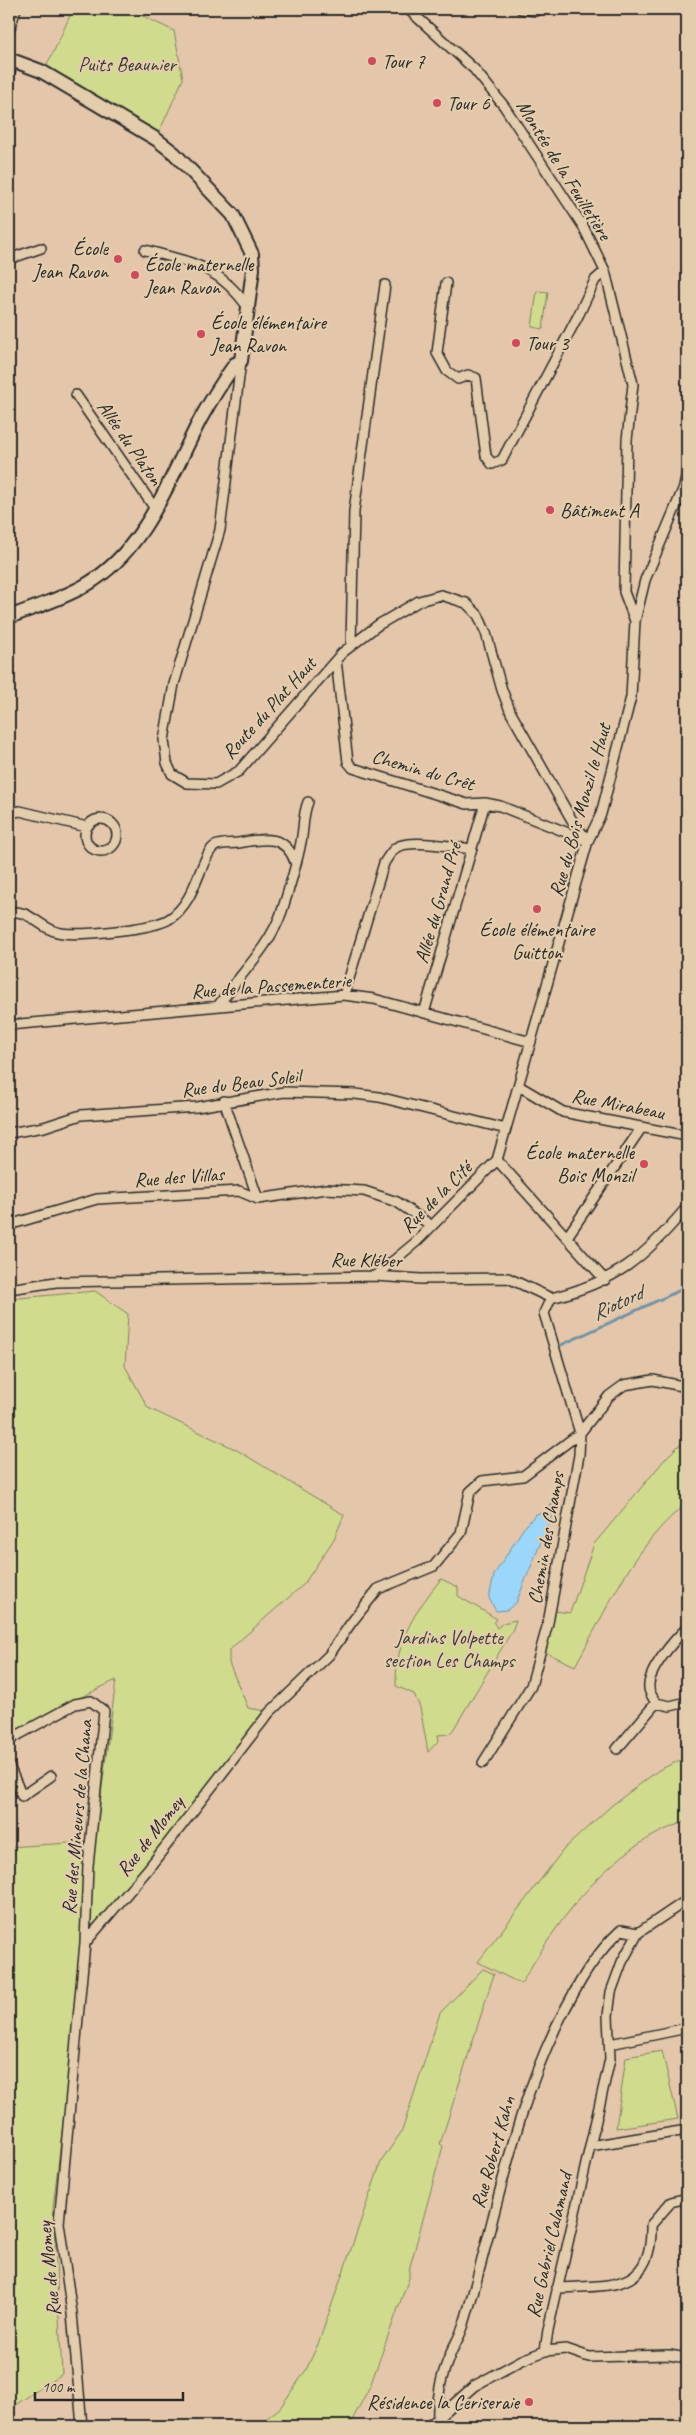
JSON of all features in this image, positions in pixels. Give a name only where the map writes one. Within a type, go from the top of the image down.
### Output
[{"type":"street","points":[[9,31],[16,16],[16,9]]},
{"type":"street","name":"Montée de la Feuilletière","points":[[408,9],[474,70],[504,106],[583,226],[605,271],[633,384],[627,440],[624,592],[635,621]]},
{"type":"street","points":[[521,9],[530,11],[541,9]]},
{"type":"street","points":[[9,74],[12,60],[41,71],[156,138],[174,153],[220,199],[233,215],[252,254],[254,269],[241,362],[235,364],[201,419],[156,510],[112,565],[87,584],[52,601],[9,617]]},
{"type":"street","points":[[9,259],[41,248]]},
{"type":"street","points":[[145,250],[212,270],[232,286],[248,308]]},
{"type":"street","points":[[446,283],[437,353],[447,371],[458,379],[468,376],[476,378],[486,456],[492,464],[502,460],[595,280],[605,271]]},
{"type":"street","points":[[351,645],[354,511],[363,460],[385,285]]},
{"type":"street","name":"Route du Plat Haut","points":[[241,362],[220,530],[174,684],[164,740],[166,763],[172,774],[187,783],[216,784],[239,771],[351,645],[378,625],[419,601],[440,595],[466,603],[478,615],[486,633],[502,690],[511,713],[573,822],[588,841]]},
{"type":"street","name":"Allée du Platon","points":[[76,395],[156,510]]},
{"type":"street","name":"Rue du Bois Monzil le Haut","points":[[498,1160],[588,841],[601,814],[631,697],[635,621],[645,580],[684,487],[687,471]]},
{"type":"street","name":"Chemin du Crêt","points":[[336,660],[348,762],[353,768],[467,804],[485,803],[500,806],[588,841]]},
{"type":"street","points":[[218,1006],[269,938],[282,912],[302,837],[303,814],[308,802]]},
{"type":"street","name":"Allée du Grand Pré","points":[[424,1013],[485,803]]},
{"type":"street","points":[[9,813],[20,812],[87,827]]},
{"type":"street","points":[[9,912],[17,910],[54,931],[69,935],[148,926],[169,920],[185,906],[196,886],[208,854],[215,846],[269,838],[284,845],[292,853],[295,862]]},
{"type":"street","points":[[344,995],[384,863],[389,854],[396,848],[407,844],[472,849]]},
{"type":"street","name":"Rue de la Passementerie","points":[[9,1025],[344,995],[374,999],[531,1042]]},
{"type":"street","name":"Rue Mirabeau","points":[[518,1086],[563,1112],[687,1136]]},
{"type":"street","name":"Rue du Beau Soleil","points":[[9,1133],[44,1127],[81,1114],[197,1107],[224,1100],[284,1092],[355,1094],[379,1097],[506,1129]]},
{"type":"street","points":[[224,1100],[258,1199]]},
{"type":"street","points":[[567,1237],[642,1127]]},
{"type":"street","points":[[498,1160],[605,1280]]},
{"type":"street","name":"Rue de la Cité","points":[[375,1276],[432,1226],[498,1160]]},
{"type":"street","name":"Rue des Villas","points":[[9,1225],[97,1199],[239,1190],[258,1199],[326,1189],[364,1191],[397,1202],[432,1226]]},
{"type":"street","points":[[580,1433],[544,1313],[550,1298],[605,1280],[626,1268],[659,1240],[687,1207]]},
{"type":"street","name":"Rue Kléber","points":[[9,1290],[56,1282],[375,1276],[421,1279],[508,1278],[550,1298]]},
{"type":"street","points":[[580,1433],[609,1396],[624,1386],[653,1380],[687,1387]]},
{"type":"street","name":"Chemin des Champs","points":[[483,1763],[531,1686],[548,1623],[579,1455],[580,1433]]},
{"type":"street","name":"Rue de Momey","points":[[82,2426],[72,2313],[59,2223],[86,1943],[148,1869],[269,1713],[329,1655],[350,1623],[378,1589],[434,1566],[461,1533],[470,1492],[482,1481],[524,1476],[580,1433]]},
{"type":"street","points":[[656,1703],[649,1688],[652,1672],[676,1637],[687,1628]]},
{"type":"street","name":"Rue des Mineurs de la Chana","points":[[9,1740],[75,1704],[91,1701],[104,1711],[88,1866],[86,1943]]},
{"type":"street","points":[[656,1703],[670,1706],[687,1702]]},
{"type":"street","points":[[617,1749],[656,1703]]},
{"type":"street","points":[[9,1766],[22,1796],[51,1776]]},
{"type":"street","name":"Rue Gabriel Calamand","points":[[541,2353],[610,2059],[608,2016],[611,1992],[622,1962],[638,1933],[687,1900]]},
{"type":"street","name":"Rue Robert Kahn","points":[[438,2418],[437,2392],[450,2355],[464,2326],[527,2094],[552,2033],[581,1978],[601,1949],[621,1930],[638,1933]]},
{"type":"street","points":[[610,2044],[687,2028]]},
{"type":"street","points":[[590,2146],[687,2130]]},
{"type":"street","points":[[557,2288],[619,2284],[632,2277],[647,2261],[652,2246],[651,2225],[671,2202],[687,2198]]},
{"type":"street","points":[[429,2426],[474,2386],[541,2353],[566,2349],[589,2357],[669,2355],[687,2358]]},
{"type":"green space","name":"Puits Beaunier","points":[[73,9],[128,9],[174,31],[183,79],[156,139],[41,71],[54,52]]},
{"type":"green space","points":[[537,291],[548,292],[543,329],[532,327]]},
{"type":"green space","points":[[95,1291],[128,1314],[125,1366],[148,1408],[235,1449],[344,1515],[334,1539],[304,1584],[229,1650],[229,1663],[248,1708],[266,1711],[137,1877],[102,1918],[89,1927],[86,1910],[116,1680],[29,1723],[9,1735],[9,1299]]},
{"type":"green space","points":[[687,1442],[687,1503],[652,1537],[637,1557],[575,1666],[545,1652],[555,1611],[570,1613],[594,1544],[666,1458],[678,1446]]},
{"type":"green space","name":"Jardins Volpette section Les Champs","points":[[441,1579],[458,1587],[458,1596],[497,1619],[494,1623],[497,1628],[503,1623],[516,1620],[512,1631],[453,1730],[449,1734],[438,1735],[439,1740],[428,1752],[420,1707],[414,1694],[396,1686],[397,1670],[399,1655],[408,1628],[422,1604]]},
{"type":"green space","points":[[687,1757],[687,1821],[660,1832],[634,1847],[611,1866],[570,1910],[552,1934],[521,1984],[478,1962],[564,1849],[611,1806],[659,1770]]},
{"type":"green space","points":[[84,1842],[85,1943],[53,2207],[62,2374],[9,2409],[9,1847]]},
{"type":"green space","points":[[483,1969],[494,1974],[440,2144],[443,2146],[409,2270],[409,2278],[370,2386],[349,2426],[257,2426],[280,2408],[306,2370],[319,2342],[381,2162],[402,2131],[440,2013]]},
{"type":"green space","points":[[662,2051],[678,2119],[616,2128],[626,2057]]},
{"type":"water","points":[[547,1511],[552,1515],[516,1603],[507,1610],[496,1611],[489,1598],[494,1575],[523,1529],[536,1514]]},
{"type":"waterway","name":"Riotord","points":[[559,1346],[687,1287]]},
{"type":"waterway","points":[[9,1351],[14,1351]]},
{"type":"waterway","points":[[547,1511],[555,1500]]},
{"type":"place","name":"Tour 7","points":[[372,61]]},
{"type":"place","name":"Tour 6","points":[[437,103]]},
{"type":"place","name":"École Jean Ravon","points":[[118,259]]},
{"type":"place","name":"École maternelle Jean Ravon","points":[[135,275]]},
{"type":"place","name":"École élémentaire Jean Ravon","points":[[201,334]]},
{"type":"place","name":"Tour 3","points":[[516,343]]},
{"type":"place","name":"Bâtiment A","points":[[550,510]]},
{"type":"place","name":"École élémentaire Guitton","points":[[537,909]]},
{"type":"place","name":"École maternelle Bois Monzil","points":[[644,1164]]},
{"type":"place","name":"Résidence la Ceriseraie","points":[[529,2402]]}]
